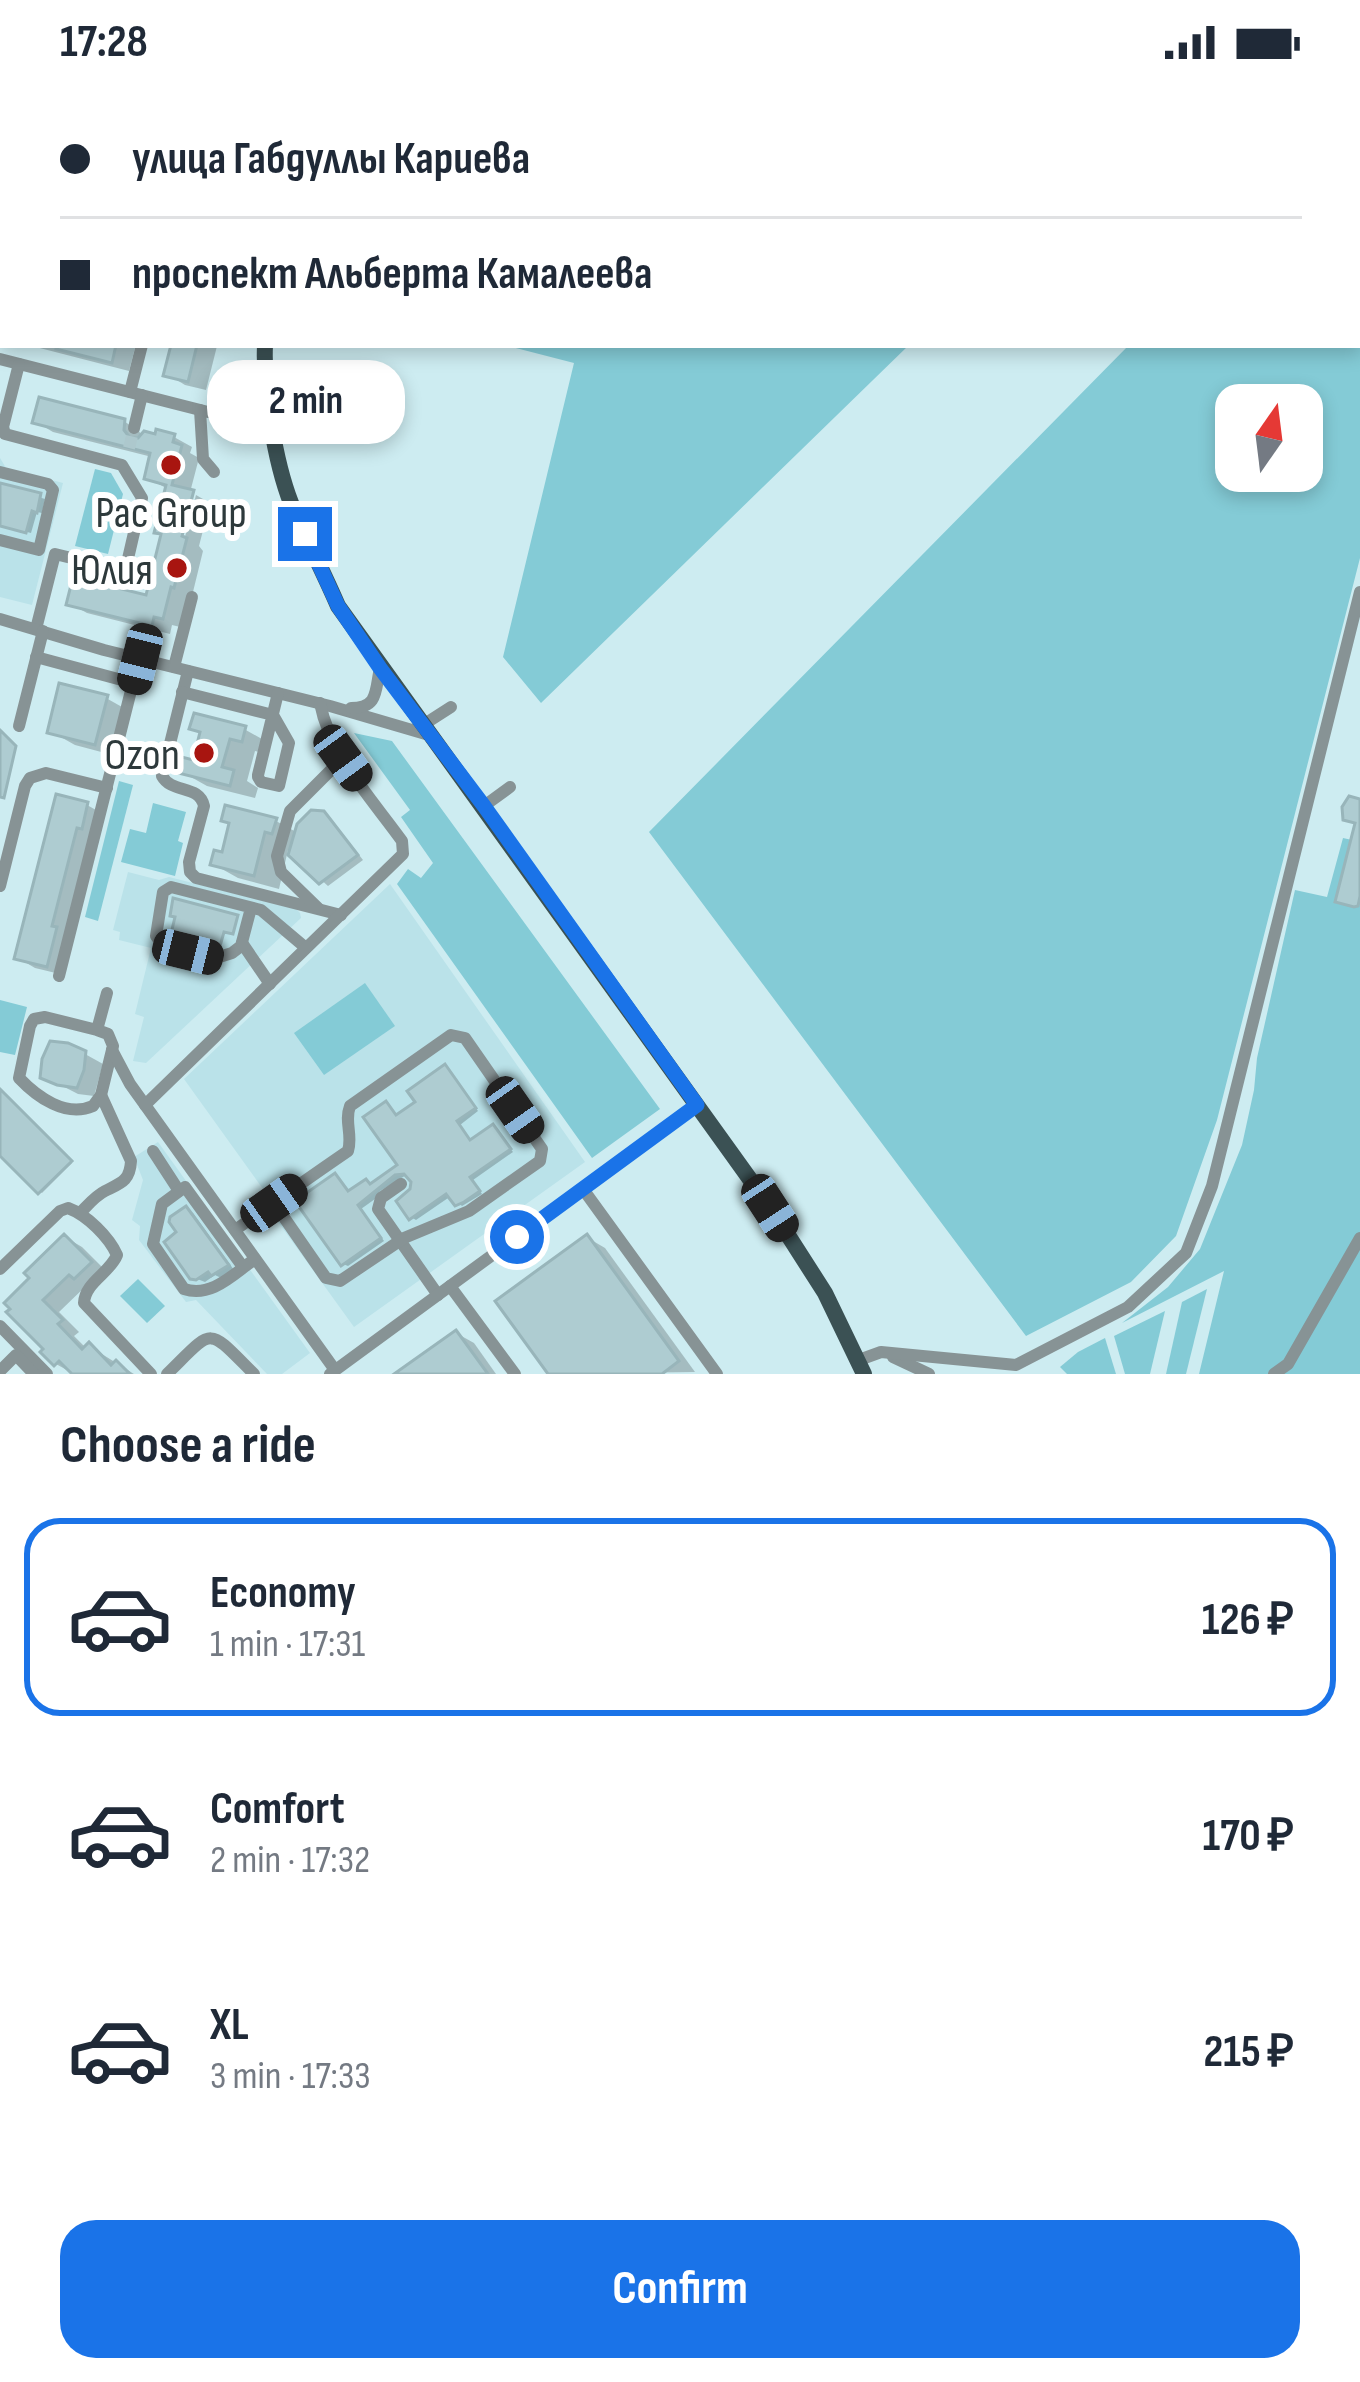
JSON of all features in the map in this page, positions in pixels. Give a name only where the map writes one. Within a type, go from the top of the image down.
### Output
[{"type":"main road","points":[[265,348],[270,418],[289,498],[338,606],[770,1208],[825,1293],[861,1367]]},
{"type":"street","points":[[134,428],[142,348]]},
{"type":"street","points":[[0,359],[200,410],[270,418]]},
{"type":"street","points":[[0,454],[19,364]]},
{"type":"street","points":[[200,410],[203,459],[214,472]]},
{"type":"street","points":[[0,540],[117,569],[126,566],[142,503],[124,466],[5,434]]},
{"type":"street","points":[[124,466],[129,448]]},
{"type":"street","points":[[0,472],[52,488],[38,550]]},
{"type":"street","points":[[19,726],[55,554]]},
{"type":"street","points":[[861,1367],[881,1352],[1016,1366],[1127,1307],[1186,1253],[1212,1186],[1360,592]]},
{"type":"street","points":[[192,597],[182,692],[162,776],[171,786],[203,799],[190,872],[196,878],[341,915]]},
{"type":"street","points":[[0,619],[426,730],[451,707]]},
{"type":"street","points":[[36,657],[133,683]]},
{"type":"street","points":[[59,976],[140,659]]},
{"type":"street","points":[[325,705],[369,705],[380,668]]},
{"type":"street","points":[[182,692],[273,715],[289,743],[279,786]]},
{"type":"street","points":[[278,693],[258,777],[279,786],[296,805]]},
{"type":"street","points":[[145,1105],[400,858],[404,848],[327,730],[325,705]]},
{"type":"street","points":[[319,909],[277,864],[286,818],[343,758]]},
{"type":"street","points":[[0,886],[30,778],[46,772],[107,788]]},
{"type":"street","points":[[484,806],[510,788]]},
{"type":"street","points":[[251,908],[242,944],[232,953],[213,958],[164,946],[156,936],[164,890],[171,887],[251,908],[267,914],[306,948]]},
{"type":"street","points":[[242,944],[270,984]]},
{"type":"street","points":[[97,1030],[106,993]]},
{"type":"street","points":[[45,1017],[97,1030],[111,1037],[112,1050],[98,1101],[88,1109],[75,1110],[42,1099],[18,1076],[34,1019],[45,1017]]},
{"type":"street","points":[[235,1230],[348,1151],[350,1106],[451,1035],[461,1036],[540,1145],[542,1157],[467,1212],[400,1241],[345,1279],[331,1280],[274,1203]]},
{"type":"street","points":[[112,1050],[187,1185],[332,1372],[697,1105]]},
{"type":"street","points":[[80,1213],[99,1194],[121,1184],[131,1170],[100,1095]]},
{"type":"street","points":[[153,1151],[235,1230],[249,1263]]},
{"type":"street","points":[[401,1184],[381,1198],[380,1213],[438,1295]]},
{"type":"street","points":[[187,1185],[160,1207],[153,1241],[184,1289],[210,1291],[249,1263]]},
{"type":"street","points":[[583,1189],[716,1374]]},
{"type":"street","points":[[0,1269],[60,1210],[80,1213],[118,1255],[85,1293],[84,1303],[152,1374]]},
{"type":"street","points":[[1274,1374],[1288,1364],[1319,1315],[1360,1238]]},
{"type":"street","points":[[450,1286],[514,1374]]},
{"type":"street","points":[[0,1326],[47,1374]]},
{"type":"street","points":[[167,1374],[202,1340],[212,1337],[254,1374]]},
{"type":"street","points":[[886,1353],[929,1374]]},
{"type":"street","points":[[0,1370],[16,1355],[34,1374]]},
{"type":"shaded area","points":[[516,348],[906,348],[541,703],[503,657],[574,363]]},
{"type":"shaded area","points":[[1126,348],[1360,348],[1360,558],[1217,1120],[1176,1236],[1131,1282],[1026,1336],[649,832]]},
{"type":"shaded area","points":[[0,458],[6,468],[63,483],[32,605],[0,597]]},
{"type":"shaded area","points":[[95,469],[111,473],[123,494],[108,554],[75,546]]},
{"type":"shaded area","points":[[354,733],[392,741],[660,1109],[592,1158],[397,884],[408,869],[421,878],[433,863],[401,817],[410,810]]},
{"type":"shaded area","points":[[119,781],[133,785],[98,921],[85,917]]},
{"type":"shaded area","points":[[153,803],[186,812],[175,876],[121,862],[130,829],[146,833]]},
{"type":"shaded area","points":[[1360,809],[1360,1374],[1199,1374],[1224,1271],[1122,1323],[1168,1287],[1200,1249],[1242,1145],[1295,890],[1327,897],[1343,838],[1352,840]]},
{"type":"shaded area","points":[[128,872],[159,880],[169,877],[296,909],[301,918],[146,1063],[133,1061],[144,1017],[135,1014],[151,948],[119,940],[120,932],[113,930]]},
{"type":"shaded area","points":[[390,884],[585,1162],[354,1327],[263,1201],[268,1196],[184,1079]]},
{"type":"shaded area","points":[[365,983],[395,1026],[324,1075],[294,1033]]},
{"type":"shaded area","points":[[0,1000],[27,1007],[15,1055],[0,1052]]},
{"type":"shaded area","points":[[158,1142],[310,1353],[282,1374],[267,1374],[196,1300],[186,1302],[139,1240],[140,1226],[132,1220],[143,1180],[134,1157]]},
{"type":"shaded area","points":[[138,1279],[165,1306],[147,1323],[120,1296]]},
{"type":"shaded area","points":[[1207,1289],[1186,1374],[1166,1374],[1182,1302]]},
{"type":"shaded area","points":[[1165,1311],[1150,1374],[1125,1374],[1114,1336]]},
{"type":"shaded area","points":[[1105,1338],[1116,1374],[1067,1374],[1060,1367],[1078,1352]]},
{"type":"building","points":[[56,348],[115,348],[112,363]]},
{"type":"building","points":[[170,348],[196,348],[188,382],[163,376]]},
{"type":"building","points":[[39,397],[125,419],[124,430],[130,438],[144,431],[155,434],[156,429],[175,434],[173,442],[182,445],[172,485],[194,490],[182,536],[187,538],[163,619],[154,617],[152,626],[66,605],[73,577],[146,595],[161,534],[154,533],[166,485],[144,479],[150,453],[32,423]]},
{"type":"building","points":[[0,483],[41,493],[26,533],[0,526]]},
{"type":"building","points":[[59,683],[108,695],[95,745],[47,733]]},
{"type":"building","points":[[194,713],[246,726],[242,742],[230,739],[222,767],[234,770],[230,786],[178,773],[182,757],[193,760],[200,732],[189,729]]},
{"type":"building","points":[[0,730],[16,746],[4,798],[0,797]]},
{"type":"building","points":[[56,794],[88,802],[52,926],[57,927],[47,967],[14,959]]},
{"type":"building","points":[[1349,796],[1360,799],[1360,896],[1354,907],[1335,902],[1355,823],[1343,820],[1342,807]]},
{"type":"building","points":[[225,805],[277,818],[272,834],[265,832],[254,876],[210,865],[214,850],[222,852],[229,823],[221,821]]},
{"type":"building","points":[[311,810],[324,811],[358,855],[319,884],[288,855],[297,824]]},
{"type":"building","points":[[173,898],[238,915],[233,934],[224,932],[220,946],[213,948],[170,938]]},
{"type":"building","points":[[50,1041],[86,1051],[77,1088],[40,1078]]},
{"type":"building","points":[[445,1064],[476,1108],[457,1121],[470,1140],[493,1124],[511,1149],[470,1177],[480,1191],[455,1206],[446,1194],[409,1220],[396,1201],[411,1182],[404,1174],[395,1175],[358,1205],[381,1238],[341,1266],[295,1201],[335,1173],[348,1191],[366,1179],[370,1184],[397,1165],[363,1117],[386,1101],[396,1115],[415,1102],[407,1091]]},
{"type":"building","points":[[0,1089],[72,1161],[38,1194],[0,1156]]},
{"type":"building","points":[[186,1206],[229,1265],[196,1280],[190,1279],[164,1242],[176,1232],[170,1217]]},
{"type":"building","points":[[64,1234],[92,1262],[74,1279],[69,1275],[43,1300],[82,1349],[89,1342],[111,1365],[116,1360],[130,1374],[72,1374],[59,1361],[54,1366],[6,1312],[10,1309],[4,1303],[29,1278],[24,1273]]},
{"type":"building","points":[[587,1234],[679,1361],[662,1374],[548,1374],[495,1301]]},
{"type":"building","points":[[456,1330],[488,1374],[394,1374]]},
{"type":"tunnel","points":[[129,448],[134,428]]},
{"type":"place","name":"Pac Group","points":[[171,465]]},
{"type":"place","name":"Юлия","points":[[177,568]]},
{"type":"place","name":"Ozon","points":[[204,753]]},
{"type":"route","points":[[305,534],[338,606],[380,668],[697,1105],[517,1237]]}]
